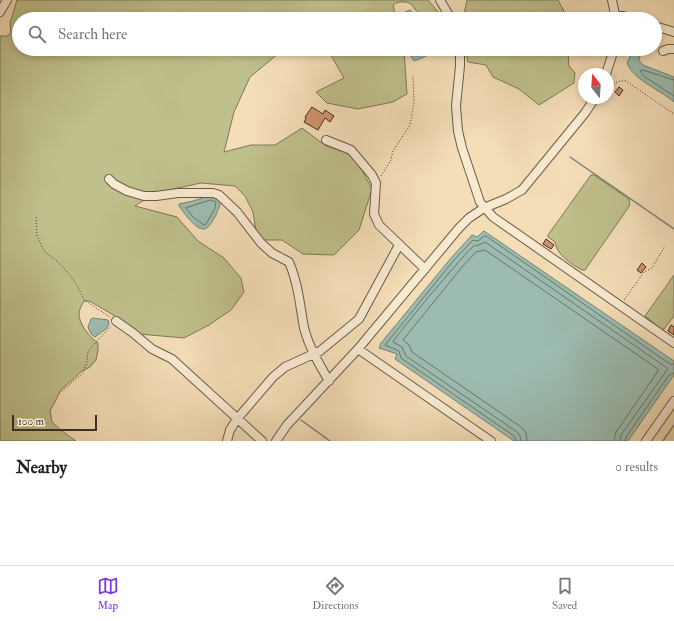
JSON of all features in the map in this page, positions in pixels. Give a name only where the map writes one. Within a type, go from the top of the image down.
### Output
[{"type":"street","points":[[0,12],[7,0]]},
{"type":"street","points":[[440,0],[447,12]]},
{"type":"street","points":[[612,0],[615,12]]},
{"type":"street","points":[[662,28],[674,32]]},
{"type":"street","points":[[663,51],[674,49]]},
{"type":"street","points":[[460,56],[456,106],[457,123],[462,148],[484,208],[493,217],[674,343]]},
{"type":"street","points":[[608,68],[612,56]]},
{"type":"street","points":[[276,441],[287,425],[358,349],[459,228],[469,218],[484,208],[506,199],[522,190],[591,104]]},
{"type":"street","points":[[326,140],[345,147],[355,153],[372,174],[376,183],[374,209],[379,225],[425,269]]},
{"type":"street","points":[[109,179],[114,184],[127,191],[144,196],[178,193],[212,193],[219,195],[237,212],[261,243],[272,253],[288,262],[298,290],[305,328],[314,355],[329,380]]},
{"type":"street","points":[[227,441],[230,430],[237,419],[273,377],[286,367],[320,351],[359,319],[399,245]]},
{"type":"street","points":[[116,322],[133,333],[152,349],[172,359],[262,441]]},
{"type":"street","points":[[358,349],[491,441]]},
{"type":"street","points":[[646,441],[674,401]]},
{"type":"path","points":[[376,183],[386,169],[393,151],[410,125],[414,102],[413,76]]},
{"type":"path","points":[[614,83],[620,80],[626,81],[674,114]]},
{"type":"path","points":[[36,217],[37,236],[44,250],[69,274],[78,286],[84,300],[116,322],[88,351],[87,362],[82,373],[62,391]]},
{"type":"path","points":[[620,305],[644,272],[652,268],[665,246]]},
{"type":"green space","points":[[17,0],[428,0],[438,12],[417,12],[411,4],[402,2],[393,5],[394,12],[13,12]]},
{"type":"green space","points":[[467,0],[558,0],[564,12],[464,12]]},
{"type":"green space","points":[[12,16],[12,56],[276,56],[250,77],[234,112],[224,152],[251,145],[275,145],[302,128],[326,146],[354,155],[372,189],[359,230],[334,255],[303,254],[282,240],[265,240],[256,231],[253,212],[245,196],[235,186],[201,183],[155,193],[135,206],[177,217],[198,241],[224,258],[241,278],[244,292],[231,310],[209,325],[184,338],[139,334],[115,316],[89,301],[84,301],[80,310],[79,318],[92,338],[98,343],[96,360],[90,367],[82,371],[61,390],[50,411],[52,422],[76,441],[0,441],[0,36],[7,36],[11,33],[10,23]]},
{"type":"green space","points":[[331,56],[404,56],[407,94],[393,102],[358,109],[327,103],[316,92],[344,78]]},
{"type":"green space","points":[[467,56],[568,56],[569,66],[575,73],[574,83],[539,105],[519,89],[493,77],[486,65],[468,62]]},
{"type":"green space","points":[[591,175],[594,175],[629,199],[630,205],[585,270],[582,270],[569,262],[562,255],[556,247],[555,242],[548,237],[548,235]]},
{"type":"green space","points":[[674,275],[674,316],[662,330],[645,316]]},
{"type":"water","points":[[411,56],[426,56],[422,58],[414,61]]},
{"type":"water","points":[[630,56],[640,56],[639,60],[643,65],[674,77],[674,102],[641,79],[630,69],[627,63]]},
{"type":"water","points":[[211,195],[218,197],[220,206],[217,214],[209,226],[201,229],[190,220],[179,204]]},
{"type":"water","points":[[484,231],[674,361],[674,375],[628,441],[514,441],[395,359],[397,354],[379,348],[381,343],[451,258],[472,235],[477,237]]},
{"type":"water","points":[[91,319],[108,320],[109,323],[107,328],[95,337],[91,334],[88,327]]},
{"type":"building","points":[[619,87],[623,90],[619,96],[615,92]]},
{"type":"building","points":[[312,107],[323,114],[325,110],[334,116],[330,122],[325,118],[318,130],[304,122],[305,117]]},
{"type":"building","points":[[546,239],[554,245],[551,249],[543,244]]},
{"type":"building","points":[[642,263],[646,267],[641,273],[637,270]]},
{"type":"building","points":[[671,325],[674,327],[674,335],[668,331]]},
{"type":"waterway","points":[[570,157],[674,229]]},
{"type":"waterway","points":[[301,420],[330,441]]},
{"type":"waterway","points":[[663,441],[674,425]]}]
